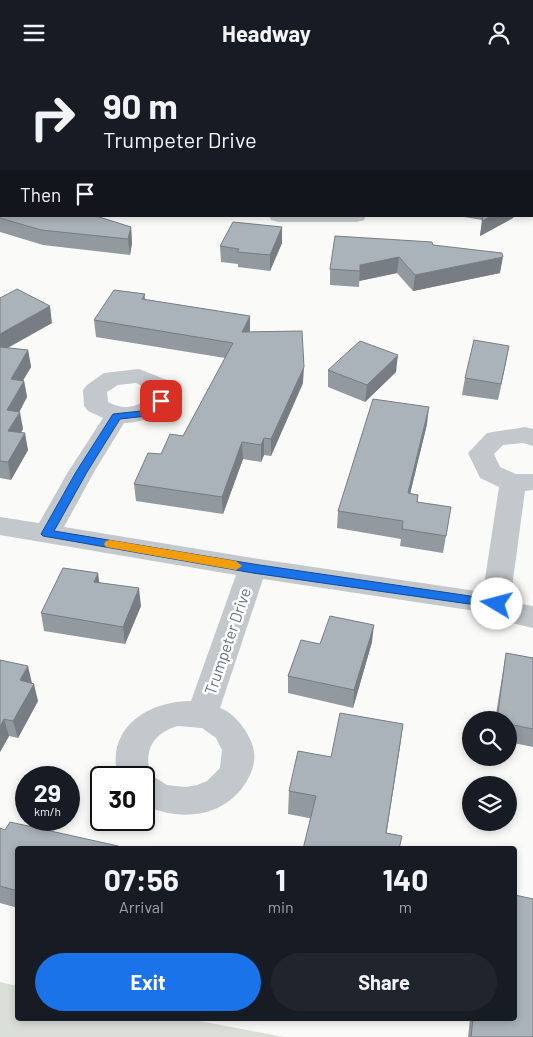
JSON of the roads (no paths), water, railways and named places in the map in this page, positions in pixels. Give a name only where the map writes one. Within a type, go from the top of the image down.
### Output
[{"type":"street","points":[[47,534],[81,472],[116,416]]},
{"type":"street","points":[[497,604],[523,483],[489,472],[481,453],[496,438],[525,435],[533,438]]},
{"type":"street","name":"Trumpeter Drive","points":[[0,526],[253,569],[497,604],[495,610],[533,617]]},
{"type":"street","name":"Trumpeter Drive","points":[[202,714],[253,569]]},
{"type":"street","name":"Trumpeter Drive","points":[[132,766],[130,761],[134,744],[145,729],[161,718],[182,713],[202,714],[220,722],[232,735],[239,751],[237,768],[227,784],[210,796],[188,801],[167,800],[155,794]]}]
